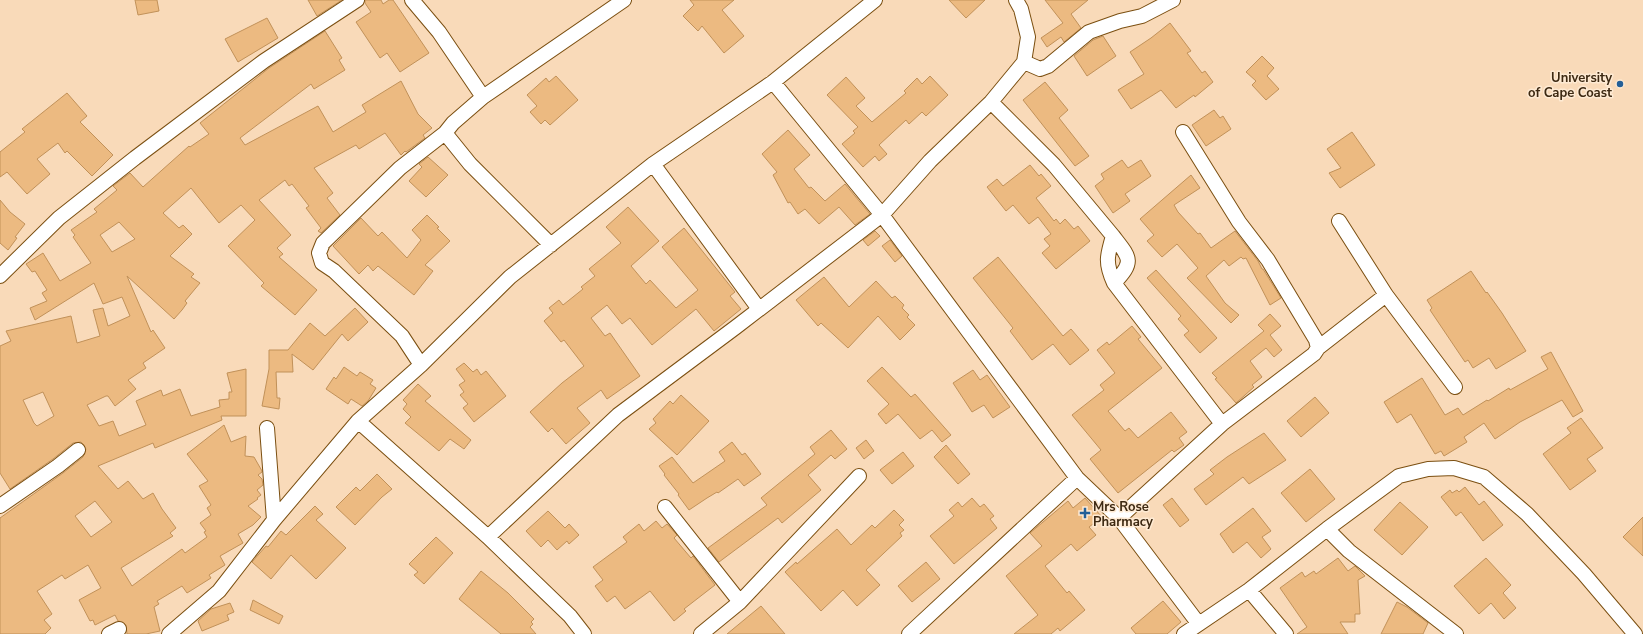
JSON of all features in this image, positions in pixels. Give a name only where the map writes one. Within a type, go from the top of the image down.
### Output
[{"type":"street","points":[[0,276],[59,218],[135,158],[264,61],[357,0]]},
{"type":"street","points":[[412,0],[439,32],[483,97]]},
{"type":"street","points":[[421,366],[402,336],[334,271],[322,262],[319,253],[323,243],[400,168],[445,133],[453,123],[483,97],[624,0]]},
{"type":"street","points":[[169,634],[219,591],[274,520],[358,421],[421,366],[510,277],[653,164],[773,82],[876,0]]},
{"type":"street","points":[[488,537],[618,415],[736,328],[882,215],[930,161],[991,102],[1024,62],[1028,37],[1021,9],[1016,0]]},
{"type":"street","points":[[1024,62],[1040,69],[1048,66],[1089,32],[1120,21],[1142,16],[1173,0]]},
{"type":"street","points":[[773,82],[882,215],[1077,478],[1119,518],[1198,623]]},
{"type":"street","points":[[991,102],[1054,165],[1125,252],[1128,262],[1126,270],[1114,283]]},
{"type":"street","points":[[1183,132],[1239,222],[1268,260],[1316,340],[1318,348]]},
{"type":"street","points":[[445,133],[470,164],[551,245]]},
{"type":"street","points":[[653,164],[759,309]]},
{"type":"street","points":[[1338,221],[1386,295],[1455,387]]},
{"type":"street","points":[[1113,236],[1107,255],[1109,271],[1114,283],[1222,424]]},
{"type":"street","points":[[1119,518],[1222,424],[1314,354],[1318,348],[1386,295]]},
{"type":"street","points":[[358,421],[488,537],[570,616],[584,634]]},
{"type":"street","points":[[267,428],[274,520]]},
{"type":"street","points":[[0,506],[58,466],[78,450]]},
{"type":"street","points":[[1184,634],[1198,623],[1249,590],[1326,529],[1399,476],[1428,469],[1454,468],[1484,478],[1527,514],[1584,574],[1635,634]]},
{"type":"street","points":[[701,634],[740,602],[859,476]]},
{"type":"street","points":[[909,634],[1077,478]]},
{"type":"street","points":[[665,507],[740,602]]},
{"type":"street","points":[[1326,529],[1349,551],[1456,634]]},
{"type":"street","points":[[1249,590],[1286,634]]},
{"type":"building","points":[[135,0],[157,0],[159,11],[138,15]]},
{"type":"building","points":[[308,0],[342,0],[317,16]]},
{"type":"building","points":[[365,0],[381,0],[383,4],[389,0],[393,0],[429,53],[400,72],[387,53],[380,58],[356,22],[371,12],[365,3]]},
{"type":"building","points":[[690,0],[734,0],[722,10],[744,36],[724,53],[702,26],[698,31],[683,16],[694,5]]},
{"type":"building","points":[[949,0],[985,0],[966,18]]},
{"type":"building","points":[[1045,0],[1088,0],[1071,14],[1081,28],[1064,42],[1061,37],[1047,47],[1041,38],[1063,23]]},
{"type":"building","points":[[267,18],[278,38],[238,62],[225,39]]},
{"type":"building","points":[[1170,23],[1191,51],[1187,53],[1202,73],[1205,71],[1213,82],[1195,97],[1194,95],[1176,108],[1161,90],[1131,109],[1118,90],[1144,74],[1130,52]]},
{"type":"building","points":[[325,31],[342,58],[339,60],[345,70],[314,89],[311,84],[240,138],[245,145],[318,106],[333,132],[366,112],[362,105],[401,81],[418,114],[432,128],[423,135],[425,138],[401,155],[385,133],[359,149],[356,145],[314,168],[333,193],[327,198],[340,215],[321,233],[318,231],[321,228],[306,208],[309,206],[292,184],[289,186],[285,180],[259,200],[291,235],[277,248],[283,254],[279,257],[317,290],[295,315],[261,286],[264,283],[228,246],[255,220],[241,205],[219,223],[191,188],[163,213],[179,228],[183,225],[192,234],[170,256],[194,274],[191,277],[200,283],[185,301],[187,303],[174,319],[127,276],[151,332],[153,330],[165,348],[143,363],[146,368],[128,380],[136,389],[115,406],[108,396],[87,405],[99,426],[113,421],[119,436],[146,425],[136,401],[161,390],[163,396],[180,389],[191,416],[220,407],[219,400],[229,399],[229,392],[232,392],[227,373],[246,369],[246,416],[221,416],[222,420],[155,448],[153,443],[98,466],[118,489],[128,481],[143,499],[153,493],[162,509],[176,528],[170,533],[173,536],[121,568],[132,586],[182,549],[185,553],[207,537],[204,532],[206,531],[200,523],[211,515],[207,508],[211,505],[199,486],[208,481],[187,454],[224,425],[231,442],[246,436],[245,456],[254,457],[262,471],[258,475],[262,479],[263,485],[257,490],[261,495],[248,506],[261,517],[253,525],[238,534],[243,543],[220,556],[225,565],[209,575],[211,578],[187,593],[182,586],[157,601],[159,604],[154,607],[160,631],[146,634],[127,634],[126,625],[123,622],[118,621],[115,615],[95,625],[93,620],[90,621],[79,600],[101,588],[88,565],[65,579],[62,575],[37,591],[52,614],[44,620],[51,628],[45,634],[0,634],[0,518],[83,457],[86,449],[81,442],[73,443],[10,489],[0,473],[0,346],[11,341],[6,331],[71,316],[77,343],[100,336],[93,310],[103,308],[108,326],[130,316],[122,297],[103,304],[94,283],[35,320],[30,308],[47,301],[42,293],[47,290],[35,271],[32,272],[26,264],[43,253],[60,281],[91,263],[73,237],[75,235],[71,230],[97,212],[94,209],[117,190],[113,186],[130,173],[143,187],[189,146],[190,147],[209,134],[200,123],[269,68]],"holes":[[[119,222],[135,239],[112,252],[100,235]],[[43,392],[54,416],[37,426],[34,423],[23,400]],[[95,501],[112,522],[91,537],[75,516]]]},
{"type":"building","points":[[1103,36],[1116,56],[1087,76],[1074,56],[1093,40]]},
{"type":"building","points":[[1262,56],[1274,68],[1267,76],[1279,89],[1266,100],[1252,85],[1256,81],[1246,72]]},
{"type":"building","points":[[556,76],[578,100],[550,125],[545,120],[541,124],[530,112],[537,106],[527,95],[546,78],[549,82]]},
{"type":"building","points":[[930,76],[948,95],[926,116],[922,112],[909,124],[906,120],[879,145],[887,154],[879,161],[875,156],[863,167],[842,144],[855,133],[853,131],[858,127],[827,95],[846,77],[865,98],[856,106],[872,122],[906,93],[904,91],[917,78],[922,84]]},
{"type":"building","points":[[1045,82],[1068,110],[1059,118],[1089,156],[1075,166],[1023,100]]},
{"type":"building","points":[[67,93],[87,116],[80,122],[113,155],[92,176],[67,151],[65,153],[58,143],[37,159],[50,174],[27,194],[7,172],[0,177],[0,152],[25,132],[22,129]]},
{"type":"building","points":[[1214,110],[1220,118],[1223,116],[1231,129],[1206,146],[1192,125]]},
{"type":"building","points":[[788,130],[810,155],[794,169],[809,188],[811,187],[825,201],[845,184],[870,214],[855,225],[839,207],[819,224],[805,209],[798,214],[790,202],[788,203],[773,175],[777,172],[762,154]]},
{"type":"building","points":[[1352,132],[1375,165],[1340,188],[1329,173],[1341,168],[1327,149]]},
{"type":"building","points":[[428,157],[448,175],[426,197],[409,181],[422,167],[419,164]]},
{"type":"building","points":[[1122,160],[1128,168],[1141,160],[1151,176],[1125,194],[1130,201],[1113,213],[1095,186],[1104,179],[1101,174]]},
{"type":"building","points":[[1030,165],[1039,176],[1041,174],[1051,186],[1036,198],[1054,221],[1056,219],[1060,224],[1065,219],[1074,229],[1078,226],[1090,241],[1056,269],[1042,253],[1050,246],[1044,239],[1051,234],[1038,217],[1029,224],[1013,205],[1006,211],[987,187],[997,179],[1003,186]]},
{"type":"building","points":[[1191,175],[1200,188],[1174,205],[1178,212],[1198,234],[1200,233],[1211,248],[1235,231],[1258,261],[1281,298],[1270,305],[1246,258],[1243,259],[1241,257],[1229,266],[1224,260],[1206,276],[1225,303],[1239,315],[1231,323],[1187,278],[1198,268],[1177,244],[1162,257],[1147,241],[1154,235],[1140,219]]},
{"type":"building","points":[[0,200],[10,212],[25,224],[15,237],[17,238],[8,250],[0,243]]},
{"type":"building","points":[[628,207],[659,241],[631,266],[646,284],[650,280],[676,308],[698,290],[662,247],[684,228],[735,292],[730,296],[741,309],[714,331],[696,309],[652,345],[630,318],[622,324],[607,305],[591,318],[605,336],[610,333],[640,376],[607,399],[601,390],[577,408],[590,423],[566,444],[552,428],[548,432],[530,412],[562,383],[584,366],[564,340],[561,342],[544,321],[553,313],[549,308],[559,300],[563,305],[583,289],[581,287],[595,276],[589,269],[621,243],[606,227]]},
{"type":"building","points":[[427,215],[450,241],[425,265],[433,271],[414,295],[378,266],[373,271],[368,265],[359,274],[333,246],[361,218],[378,236],[382,232],[407,258],[421,240],[412,230]]},
{"type":"building","points":[[875,231],[880,236],[868,246],[863,240]]},
{"type":"building","points":[[890,240],[902,256],[895,262],[882,246]]},
{"type":"building","points":[[998,257],[1063,336],[1071,329],[1089,350],[1070,365],[1053,344],[1032,360],[1010,331],[1013,328],[973,278]]},
{"type":"building","points":[[1156,270],[1217,338],[1200,353],[1184,335],[1189,331],[1178,319],[1181,316],[1147,278]]},
{"type":"building","points":[[1471,271],[1502,313],[1526,351],[1496,369],[1489,358],[1473,368],[1468,360],[1465,362],[1430,310],[1432,308],[1427,300]]},
{"type":"building","points":[[824,277],[849,307],[876,281],[892,298],[895,296],[904,305],[902,308],[909,315],[907,317],[915,325],[900,340],[878,316],[848,348],[821,323],[818,326],[796,300]]},
{"type":"building","points":[[355,308],[368,322],[348,341],[342,334],[313,370],[292,354],[293,372],[276,372],[277,398],[280,398],[279,409],[262,406],[269,369],[269,350],[288,350],[310,323],[325,336]]},
{"type":"building","points":[[1270,314],[1281,326],[1270,335],[1282,350],[1274,357],[1266,348],[1250,361],[1262,377],[1252,385],[1254,387],[1236,403],[1215,379],[1217,378],[1212,373],[1264,331],[1258,325]]},
{"type":"building","points":[[1132,326],[1141,337],[1138,339],[1162,368],[1108,411],[1125,431],[1129,428],[1138,438],[1171,412],[1187,432],[1179,438],[1184,445],[1174,452],[1172,450],[1118,493],[1090,459],[1101,450],[1072,415],[1104,390],[1100,385],[1115,373],[1097,350],[1107,342],[1109,345]]},
{"type":"building","points":[[1551,352],[1583,411],[1573,417],[1562,400],[1520,422],[1495,439],[1484,423],[1464,437],[1467,442],[1444,456],[1441,451],[1435,454],[1411,414],[1397,423],[1384,402],[1422,378],[1445,415],[1458,408],[1463,415],[1509,388],[1510,390],[1548,369],[1541,357]]},
{"type":"building","points":[[464,363],[473,372],[477,369],[481,375],[486,371],[506,396],[474,422],[463,408],[468,404],[460,395],[464,392],[459,385],[465,381],[456,369]]},
{"type":"building","points":[[344,367],[357,376],[360,372],[373,380],[370,384],[376,388],[368,401],[362,406],[351,399],[348,404],[326,389],[334,377],[336,379]]},
{"type":"building","points":[[882,367],[911,397],[915,394],[951,435],[942,442],[932,430],[920,439],[898,414],[886,424],[878,414],[889,404],[867,381]]},
{"type":"building","points":[[973,370],[980,380],[987,375],[1010,407],[993,418],[984,405],[972,412],[953,383]]},
{"type":"building","points":[[418,384],[431,396],[425,401],[471,440],[464,449],[450,439],[439,451],[405,423],[411,417],[403,409],[407,404],[403,400]]},
{"type":"building","points":[[681,395],[709,421],[677,455],[649,429],[656,423],[653,419],[670,401],[673,404]]},
{"type":"building","points":[[1315,397],[1329,413],[1301,437],[1287,421]]},
{"type":"building","points":[[1581,418],[1603,448],[1587,459],[1596,471],[1570,490],[1543,454],[1571,433],[1567,428]]},
{"type":"building","points":[[831,430],[847,449],[835,459],[831,455],[808,475],[821,490],[782,523],[778,518],[719,562],[708,548],[767,505],[761,498],[815,454],[810,447]]},
{"type":"building","points":[[1264,433],[1286,460],[1249,484],[1243,477],[1206,505],[1194,489],[1214,474],[1210,470]]},
{"type":"building","points":[[866,440],[874,451],[864,459],[856,448]]},
{"type":"building","points":[[732,442],[742,455],[745,453],[761,474],[744,486],[738,479],[689,510],[659,466],[672,457],[693,483],[725,461],[719,452]]},
{"type":"building","points":[[946,445],[970,474],[958,484],[934,457]]},
{"type":"building","points":[[903,452],[914,466],[892,484],[880,470]]},
{"type":"building","points":[[1310,469],[1335,499],[1306,522],[1281,493]]},
{"type":"building","points":[[377,474],[392,489],[382,497],[355,525],[336,507],[356,487],[360,491]]},
{"type":"building","points":[[1465,487],[1479,505],[1484,501],[1503,525],[1483,541],[1461,512],[1456,516],[1441,497],[1450,490],[1452,493],[1457,490],[1459,492]]},
{"type":"building","points":[[972,498],[980,507],[984,504],[994,516],[990,519],[997,528],[954,564],[930,536],[954,516],[949,510],[958,502],[962,507]]},
{"type":"building","points":[[1085,498],[1102,517],[1089,527],[1096,535],[1077,551],[1071,544],[1045,566],[1067,593],[1069,591],[1085,610],[1060,631],[1058,628],[1051,634],[1014,634],[1038,615],[1006,576],[1042,546],[1030,533],[1068,501],[1073,508]]},
{"type":"building","points":[[1172,498],[1189,520],[1180,527],[1163,505]]},
{"type":"building","points":[[1400,502],[1428,527],[1402,555],[1374,530]]},
{"type":"building","points":[[315,506],[323,514],[316,520],[346,548],[316,579],[291,555],[271,579],[252,562],[266,546],[268,547],[281,531],[286,535]]},
{"type":"building","points":[[1253,508],[1271,531],[1262,537],[1271,549],[1261,558],[1247,542],[1233,553],[1220,534]]},
{"type":"building","points":[[894,510],[904,520],[899,525],[904,530],[900,533],[902,536],[866,570],[880,585],[857,606],[843,590],[821,611],[785,572],[796,562],[797,564],[837,529],[851,545],[872,525],[875,528]]},
{"type":"building","points":[[548,511],[565,528],[569,524],[579,535],[569,544],[567,541],[557,550],[548,540],[541,547],[526,531]]},
{"type":"building","points":[[1643,517],[1643,556],[1623,537]]},
{"type":"building","points":[[656,521],[662,528],[667,524],[677,535],[674,538],[691,558],[693,556],[715,585],[684,609],[686,611],[674,621],[650,591],[625,609],[615,596],[607,602],[595,586],[603,580],[593,567],[627,542],[623,537],[639,524],[644,531]]},
{"type":"building","points":[[436,537],[453,553],[424,584],[414,575],[418,572],[409,564]]},
{"type":"building","points":[[1338,558],[1348,571],[1355,566],[1365,576],[1358,580],[1360,614],[1355,614],[1355,622],[1340,622],[1348,634],[1297,634],[1307,627],[1280,588],[1302,572],[1305,577],[1314,571],[1316,574]]},
{"type":"building","points":[[1486,558],[1511,585],[1503,593],[1516,608],[1504,619],[1491,603],[1479,614],[1454,586]]},
{"type":"building","points":[[926,562],[940,579],[912,602],[898,586]]},
{"type":"building","points":[[481,571],[508,593],[534,619],[531,622],[533,624],[530,627],[536,634],[501,634],[459,599]]},
{"type":"building","points":[[253,600],[283,616],[279,624],[250,610]]},
{"type":"building","points":[[1163,601],[1181,622],[1167,634],[1136,634],[1131,628]]},
{"type":"building","points":[[1397,602],[1407,607],[1428,623],[1423,634],[1381,634]]},
{"type":"building","points":[[230,603],[234,612],[227,615],[229,620],[202,631],[198,621],[211,609]]},
{"type":"building","points":[[761,606],[785,634],[727,634]]},
{"type":"place","name":"University of Cape Coast","points":[[1620,84]]},
{"type":"place","name":"Mrs Rose Pharmacy","points":[[1085,513]]}]
